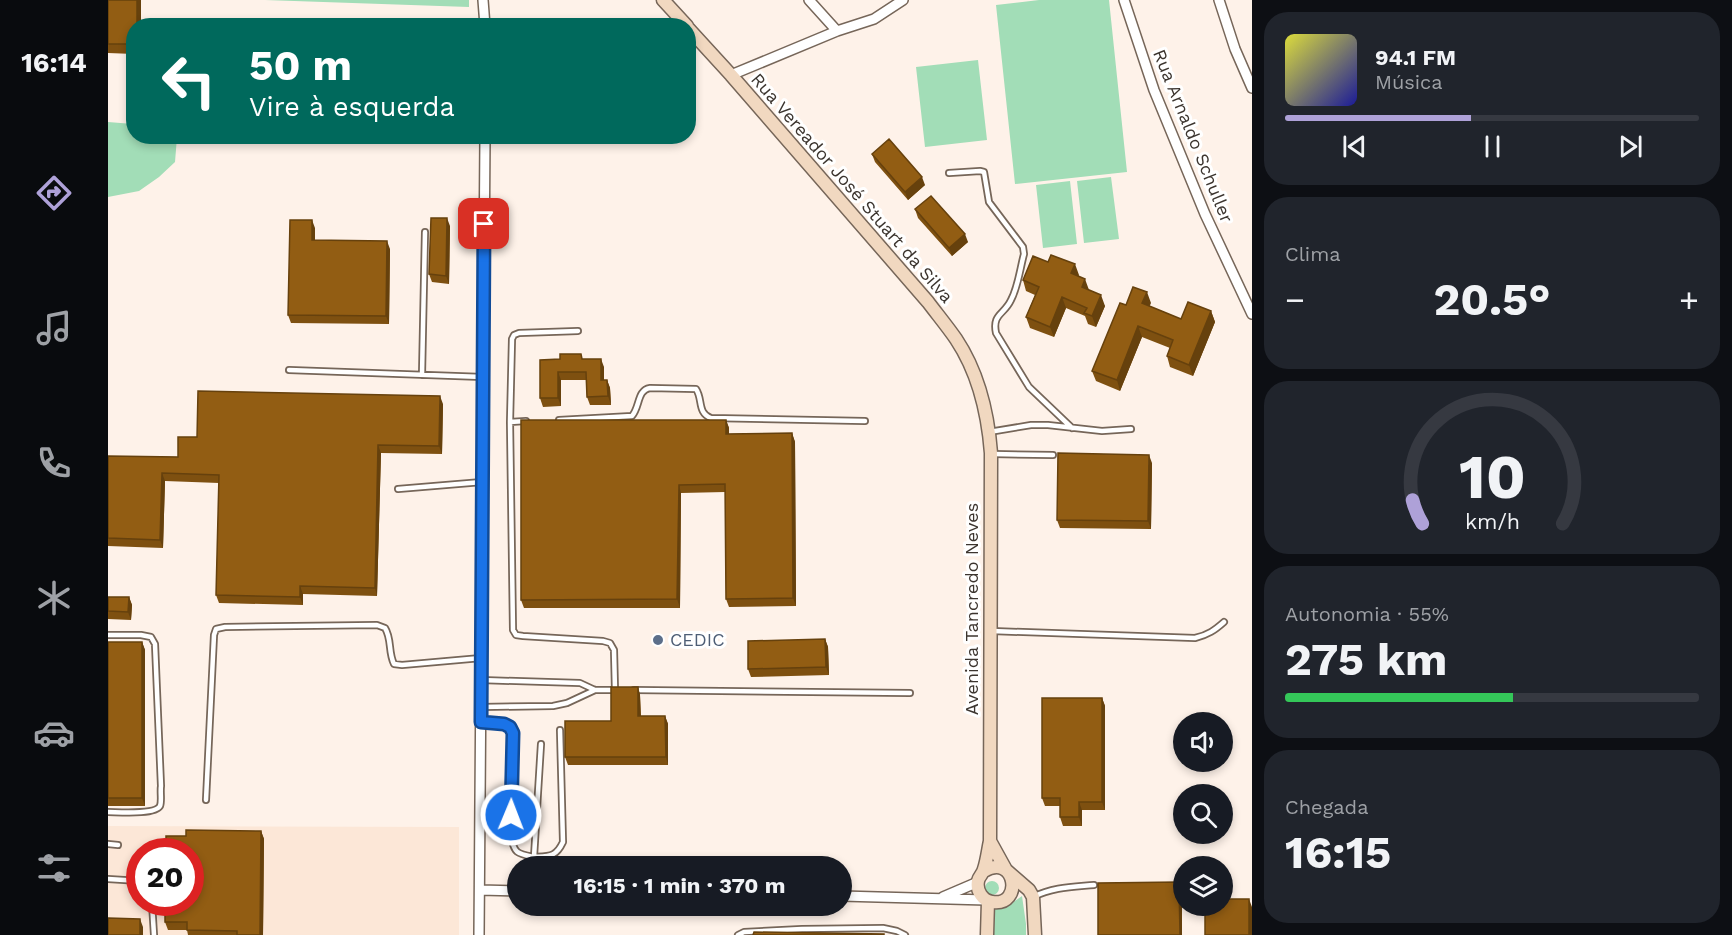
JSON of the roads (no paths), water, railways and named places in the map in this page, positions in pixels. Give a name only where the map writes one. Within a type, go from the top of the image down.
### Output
[{"type":"main road","name":"Rua Vereador José Stuart da Silva","points":[[663,0],[680,18]]},
{"type":"main road","name":"Rua Vereador José Stuart da Silva","points":[[696,36],[928,302],[957,341],[976,379]]},
{"type":"main road","name":"Avenida Tancredo Neves","points":[[976,379],[989,432],[991,453],[990,841],[981,876]]},
{"type":"main road","name":"Avenida Tancredo Neves","points":[[990,841],[1006,870],[1029,890],[1033,897]]},
{"type":"main road","points":[[987,901],[1000,902],[1009,896],[1013,885],[1006,870],[995,867],[981,876],[980,893],[987,901],[987,935]]},
{"type":"main road","points":[[1033,897],[1035,935]]},
{"type":"street","points":[[483,0],[484,18]]},
{"type":"street","points":[[809,0],[837,30]]},
{"type":"street","points":[[731,75],[837,30],[874,19],[903,0]]},
{"type":"street","name":"Rua Arnaldo Schuller","points":[[1124,0],[1154,90],[1200,204],[1252,314]]},
{"type":"street","points":[[1219,0],[1235,49],[1252,88]]},
{"type":"street","points":[[479,935],[485,144]]},
{"type":"street","points":[[941,898],[981,876]]},
{"type":"street","points":[[480,890],[507,891]]},
{"type":"street","points":[[852,896],[987,901]]},
{"type":"lane","points":[[949,173],[984,172],[989,202],[1023,247],[1024,254],[1011,302],[996,319],[994,326],[1029,387],[1072,428]]},
{"type":"lane","points":[[422,375],[424,232]]},
{"type":"lane","points":[[578,331],[519,333],[512,339],[510,422],[513,630],[516,635],[523,636],[603,640],[610,643],[614,650],[615,690]]},
{"type":"lane","points":[[289,370],[483,377]]},
{"type":"lane","points":[[557,420],[632,416],[645,388],[670,388],[696,389],[702,411],[705,416],[711,418],[865,421]]},
{"type":"lane","points":[[510,422],[533,421]]},
{"type":"lane","points":[[989,432],[1048,425],[1102,431],[1131,429]]},
{"type":"lane","points":[[991,453],[1053,455]]},
{"type":"lane","points":[[398,489],[482,482]]},
{"type":"lane","points":[[990,631],[1196,638],[1215,631],[1224,622]]},
{"type":"lane","points":[[206,800],[216,629],[377,625],[385,628],[390,636],[390,656],[394,664],[481,658]]},
{"type":"lane","points":[[108,635],[141,635],[151,637],[155,644],[161,786],[160,805],[156,810],[108,812]]},
{"type":"lane","points":[[481,680],[580,683],[595,690]]},
{"type":"lane","points":[[481,707],[554,706],[567,703],[595,690],[910,693]]},
{"type":"lane","points":[[481,722],[504,724],[510,727],[513,733],[511,836],[513,847],[519,854],[529,856]]},
{"type":"lane","points":[[550,856],[558,852],[563,842],[560,730]]},
{"type":"lane","points":[[534,856],[541,744]]},
{"type":"lane","points":[[108,844],[118,845]]},
{"type":"lane","points":[[108,879],[126,880]]},
{"type":"lane","points":[[1033,897],[1055,888],[1094,885]]},
{"type":"lane","points":[[153,916],[154,935]]},
{"type":"lane","points":[[738,935],[744,932],[802,929],[884,928],[904,935]]},
{"type":"place","name":"CEDIC","points":[[658,640]]}]
